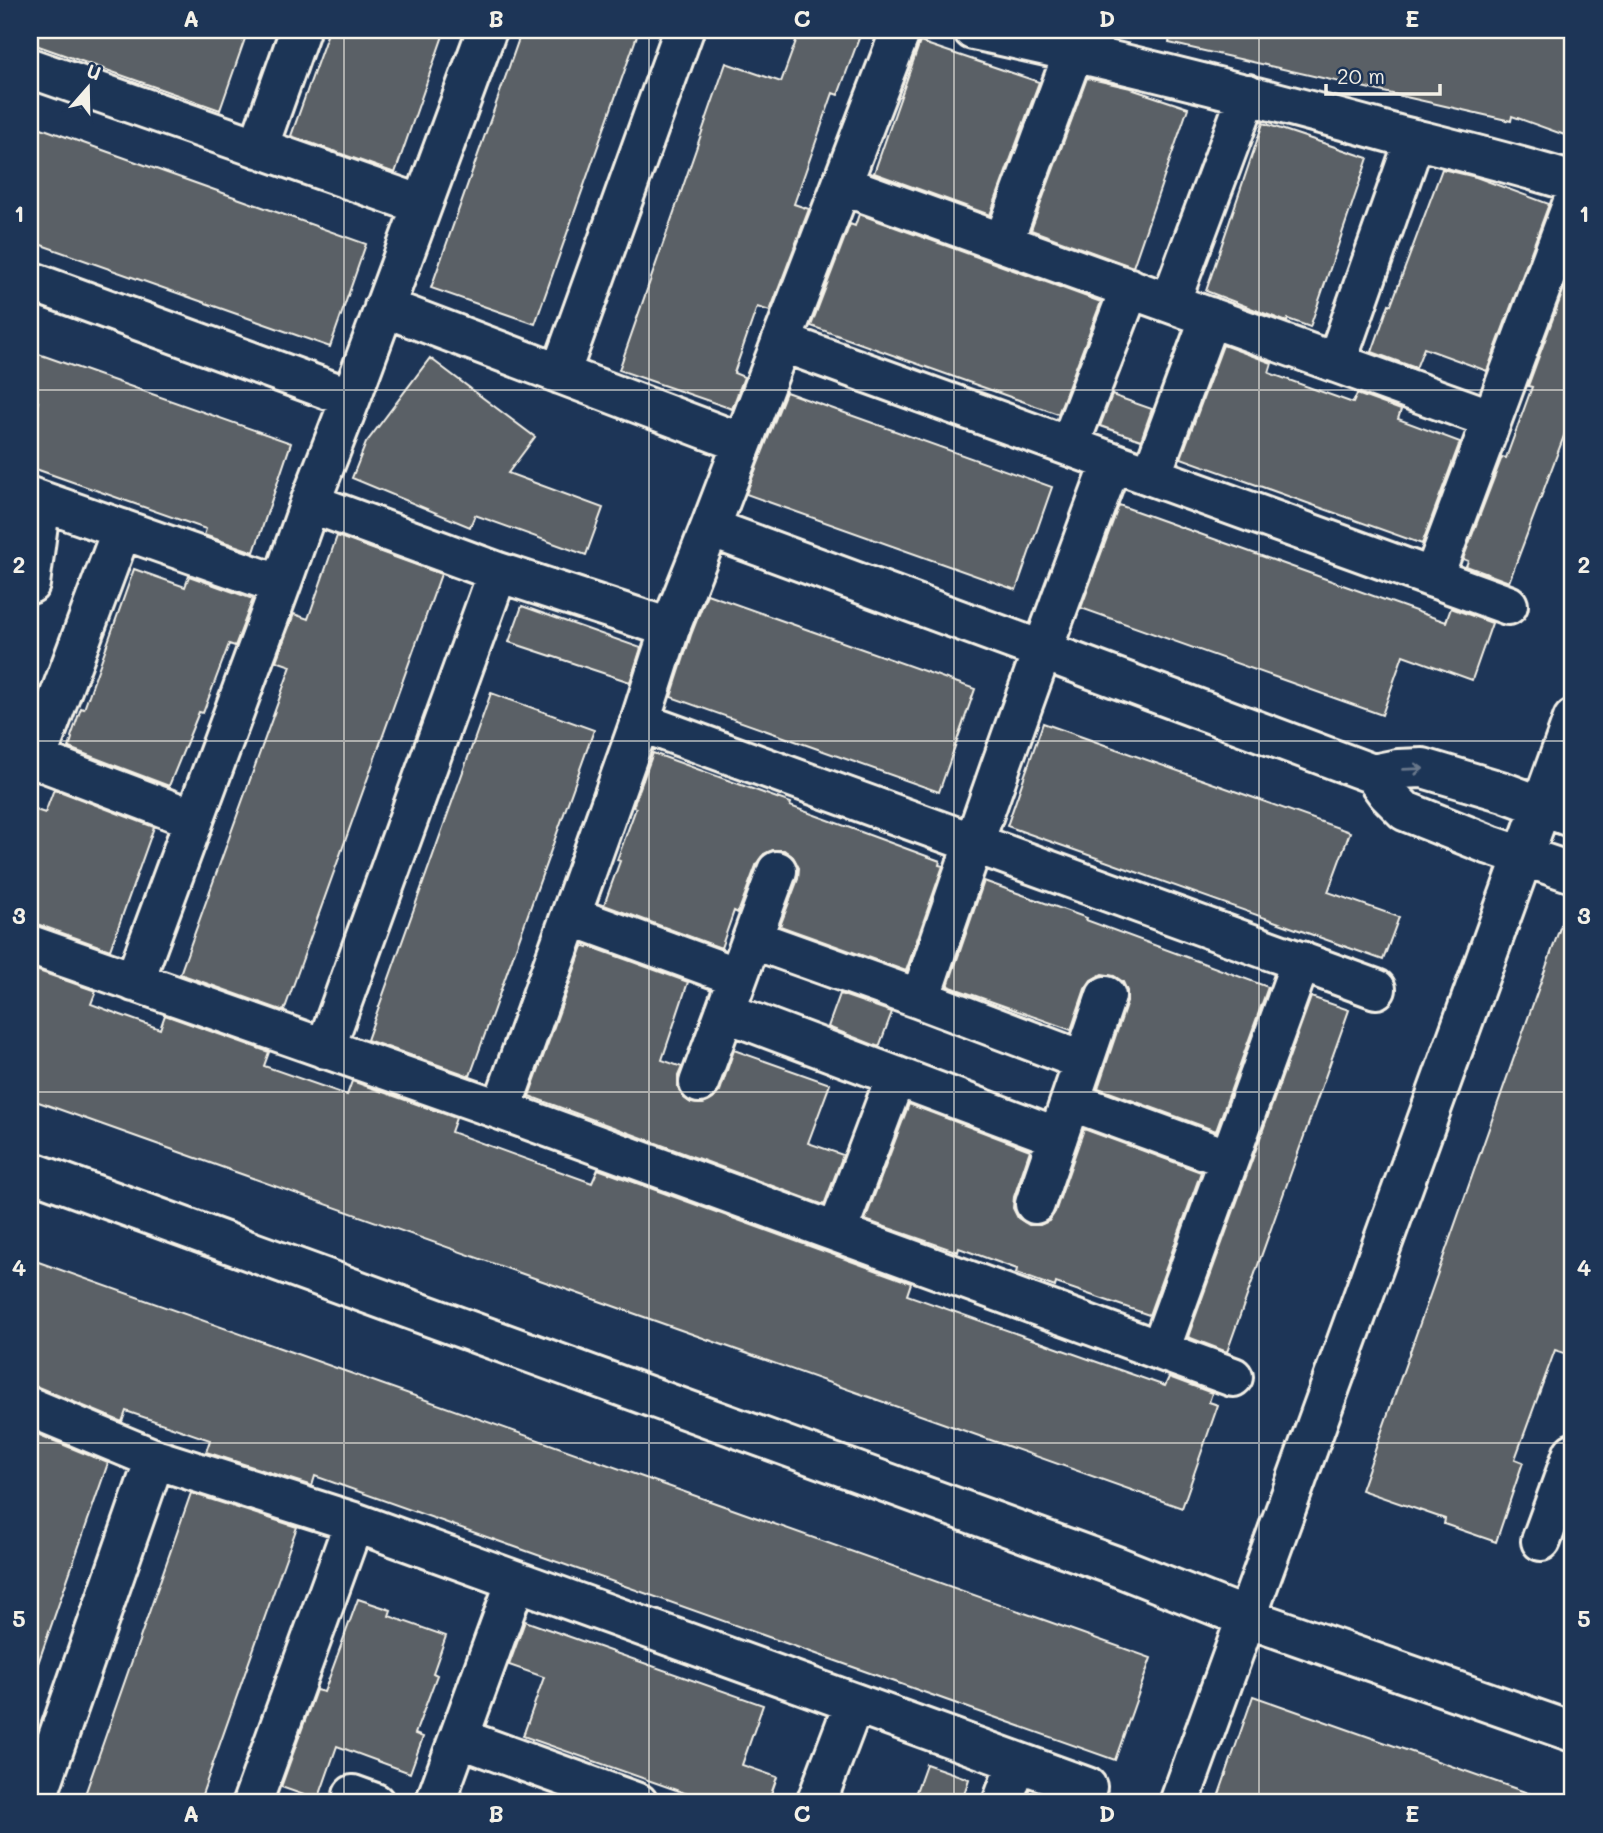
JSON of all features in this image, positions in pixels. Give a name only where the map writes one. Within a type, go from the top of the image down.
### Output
[{"type":"street","points":[[258,148],[300,30]]},
{"type":"street","points":[[134,982],[487,30]]},
{"type":"street","points":[[560,374],[684,30]]},
{"type":"street","points":[[501,1110],[640,722],[670,628],[901,30]]},
{"type":"street","points":[[973,30],[1074,51],[1248,94],[1573,182]]},
{"type":"street","points":[[1003,243],[1074,51]]},
{"type":"street","points":[[30,68],[422,205]]},
{"type":"street","points":[[1170,303],[1248,94]]},
{"type":"street","points":[[1336,363],[1415,139]]},
{"type":"street","points":[[842,185],[1492,419]]},
{"type":"street","points":[[1433,578],[1573,202]]},
{"type":"street","points":[[30,281],[351,398]]},
{"type":"street","points":[[1069,446],[1130,288]]},
{"type":"street","points":[[384,307],[742,443]]},
{"type":"street","points":[[1151,476],[1210,317]]},
{"type":"street","points":[[781,342],[1508,605]]},
{"type":"street","points":[[920,999],[1041,650],[1112,462]]},
{"type":"street","points":[[30,584],[36,499],[281,585]]},
{"type":"street","points":[[310,503],[498,572],[670,628]]},
{"type":"street","points":[[121,528],[33,758],[194,818]]},
{"type":"street","points":[[710,528],[1373,774],[1423,768],[1504,792],[1557,812]]},
{"type":"street","points":[[325,1049],[498,572]]},
{"type":"street","points":[[1179,1803],[1247,1618],[1506,851],[1557,812],[1573,719]]},
{"type":"street","points":[[640,722],[1376,989]]},
{"type":"street","points":[[1373,774],[1405,811],[1506,851],[1573,873]]},
{"type":"street","points":[[699,1083],[777,871]]},
{"type":"street","points":[[570,916],[896,1076],[1058,1137]]},
{"type":"street","points":[[752,939],[920,999],[1084,1062]]},
{"type":"street","points":[[30,945],[501,1110],[1233,1377]]},
{"type":"street","points":[[1160,1350],[1301,961]]},
{"type":"street","points":[[1035,1204],[1106,996]]},
{"type":"street","points":[[837,1233],[896,1076]]},
{"type":"street","points":[[1070,1101],[1229,1160]]},
{"type":"street","points":[[30,1171],[1116,1566],[1247,1618],[1573,1732]]},
{"type":"street","points":[[30,1407],[155,1459],[354,1522],[1087,1787]]},
{"type":"street","points":[[35,1803],[155,1459]]},
{"type":"street","points":[[1541,1541],[1572,1459]]},
{"type":"street","points":[[252,1803],[354,1522]]},
{"type":"street","points":[[435,1803],[516,1581]]},
{"type":"street","points":[[816,1803],[854,1703]]},
{"type":"street","points":[[459,1738],[638,1803]]},
{"type":"street","points":[[1002,1803],[1017,1762]]},
{"type":"building","points":[[30,30],[248,30],[220,110],[30,43]]},
{"type":"building","points":[[329,30],[445,30],[395,173],[291,136]]},
{"type":"building","points":[[522,30],[639,30],[535,324],[431,288]]},
{"type":"building","points":[[800,30],[862,30],[838,95],[833,93],[794,204],[809,209],[770,311],[757,307],[734,373],[744,377],[732,409],[619,370],[726,63],[781,82]]},
{"type":"building","points":[[1171,30],[1573,30],[1573,138],[1512,116],[1511,121],[1169,43]]},
{"type":"building","points":[[920,42],[1039,82],[990,215],[874,173]]},
{"type":"building","points":[[1087,78],[1135,89],[1188,108],[1133,267],[1031,230]]},
{"type":"building","points":[[1263,123],[1368,158],[1310,327],[1288,319],[1287,322],[1206,291]]},
{"type":"building","points":[[30,124],[366,244],[330,347],[30,241]]},
{"type":"building","points":[[1442,169],[1476,177],[1549,204],[1487,371],[1424,348],[1416,368],[1372,352]]},
{"type":"building","points":[[859,214],[1101,302],[1058,414],[811,326],[850,224],[855,226]]},
{"type":"building","points":[[1573,264],[1573,412],[1509,582],[1466,566],[1468,561],[1463,559],[1502,457],[1506,458],[1532,387],[1528,386]]},
{"type":"building","points":[[1223,345],[1272,363],[1269,373],[1353,403],[1357,394],[1401,410],[1398,419],[1460,442],[1422,544],[1181,458]]},
{"type":"building","points":[[30,351],[291,443],[254,552],[204,535],[206,529],[30,467],[30,427],[38,402],[30,400]]},
{"type":"building","points":[[430,358],[535,437],[508,473],[603,508],[586,555],[475,515],[470,527],[352,478],[366,443]]},
{"type":"building","points":[[786,392],[1052,487],[1016,590],[746,494]]},
{"type":"building","points":[[1112,395],[1152,409],[1141,440],[1100,426]]},
{"type":"building","points":[[1119,505],[1446,622],[1451,608],[1492,623],[1472,680],[1403,655],[1382,715],[1081,608]]},
{"type":"building","points":[[337,536],[441,574],[284,1011],[180,974],[291,666],[276,661],[294,614],[308,619]]},
{"type":"building","points":[[134,569],[185,587],[189,576],[253,599],[235,646],[229,644],[203,713],[199,712],[169,786],[69,748],[81,708],[84,709]]},
{"type":"building","points":[[707,594],[975,689],[939,792],[671,697]]},
{"type":"building","points":[[522,606],[641,648],[630,682],[509,642]]},
{"type":"building","points":[[491,693],[594,730],[470,1076],[367,1040]]},
{"type":"building","points":[[1043,723],[1350,832],[1328,892],[1399,917],[1383,960],[1007,826]]},
{"type":"building","points":[[653,753],[940,861],[939,865],[943,866],[906,971],[780,926],[798,879],[799,868],[793,857],[784,850],[773,850],[764,854],[757,863],[738,913],[734,911],[721,948],[604,905],[636,808],[633,807]]},
{"type":"building","points":[[54,789],[154,827],[110,950],[37,924],[30,924],[30,808],[45,813]]},
{"type":"building","points":[[984,881],[1268,987],[1216,1131],[1098,1088],[1127,1002],[1127,991],[1123,982],[1114,976],[1102,974],[1091,980],[1085,989],[1071,1030],[948,986]]},
{"type":"building","points":[[1568,905],[1573,906],[1573,1337],[1567,1354],[1555,1350],[1515,1459],[1523,1462],[1496,1542],[1444,1524],[1445,1519],[1361,1490]]},
{"type":"building","points":[[583,946],[688,982],[662,1060],[682,1067],[678,1076],[678,1087],[683,1097],[691,1103],[703,1104],[713,1099],[720,1091],[734,1050],[830,1084],[808,1143],[843,1155],[824,1205],[529,1096]]},
{"type":"building","points":[[30,968],[96,991],[91,1004],[118,1014],[160,1029],[165,1015],[269,1052],[264,1066],[347,1095],[352,1081],[456,1118],[451,1132],[592,1183],[598,1169],[911,1283],[907,1295],[1165,1386],[1169,1377],[1212,1393],[1209,1402],[1218,1405],[1182,1508],[30,1099]]},
{"type":"building","points":[[840,994],[892,1012],[879,1047],[828,1027]]},
{"type":"building","points":[[1311,997],[1349,1010],[1227,1352],[1188,1337]]},
{"type":"building","points":[[909,1104],[1030,1150],[1014,1197],[1013,1208],[1018,1218],[1029,1225],[1040,1225],[1049,1221],[1055,1212],[1084,1129],[1201,1172],[1149,1315],[1056,1283],[1055,1287],[1016,1273],[1017,1269],[959,1248],[958,1252],[865,1220]]},
{"type":"building","points":[[30,1259],[1151,1658],[1115,1760],[315,1476],[312,1486],[206,1452],[210,1440],[126,1411],[122,1422],[30,1386]]},
{"type":"building","points":[[30,1431],[108,1463],[35,1672],[30,1671]]},
{"type":"building","points":[[191,1493],[297,1527],[199,1803],[82,1803]]},
{"type":"building","points":[[358,1599],[391,1610],[389,1616],[446,1636],[433,1673],[437,1675],[415,1734],[423,1737],[410,1773],[337,1746],[318,1800],[281,1787],[316,1690],[324,1692]]},
{"type":"building","points":[[525,1621],[763,1705],[742,1765],[777,1777],[768,1803],[713,1803],[523,1736],[544,1677],[509,1665]]},
{"type":"building","points":[[1253,1696],[1542,1798],[1541,1803],[1216,1803]]},
{"type":"building","points":[[926,1764],[969,1779],[961,1803],[912,1803]]}]
